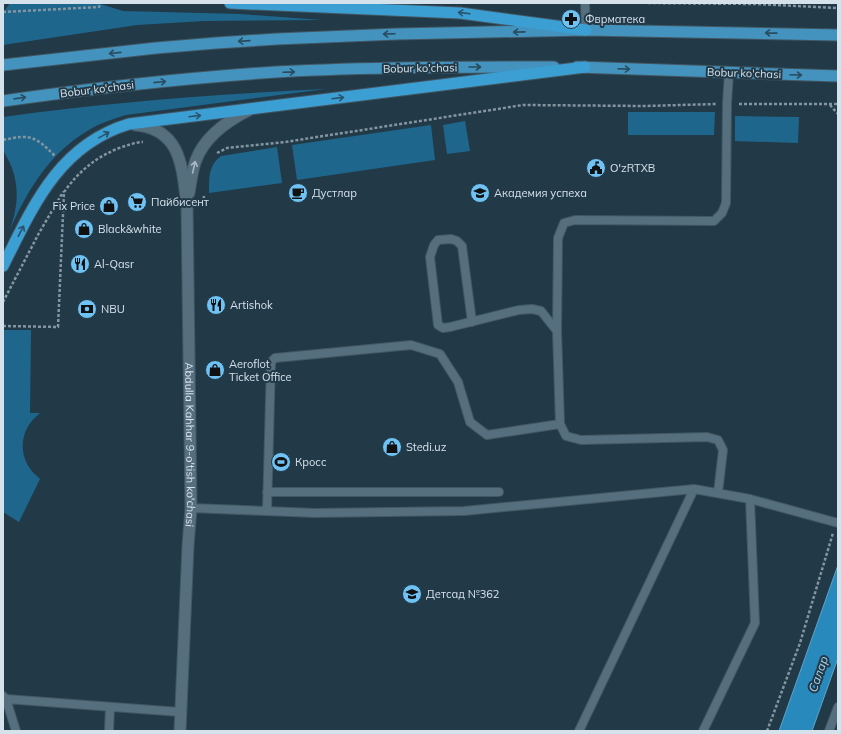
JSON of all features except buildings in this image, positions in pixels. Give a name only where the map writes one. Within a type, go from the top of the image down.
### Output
[{"type":"highway","points":[[237,3],[460,13],[586,30]]},
{"type":"highway","points":[[3,266],[34,206],[48,183],[64,164],[80,150],[100,137],[112,130],[129,124],[585,67]]},
{"type":"main road","points":[[3,65],[156,48],[277,39],[398,34],[586,30],[838,35]]},
{"type":"main road","name":"Bobur ko'chasi","points":[[3,101],[157,82],[277,72],[396,67],[585,67],[838,76]]},
{"type":"street","name":"Abdulla Kahhar 9-o'tish ko'chasi","points":[[187,206],[194,168],[203,147],[213,134],[225,123],[251,109]]},
{"type":"street","name":"Abdulla Kahhar 9-o'tish ko'chasi","points":[[129,124],[157,130],[169,138],[179,158],[184,178],[187,206],[191,508],[180,731]]},
{"type":"lane","points":[[585,3],[586,30]]},
{"type":"lane","points":[[718,493],[724,450],[718,440],[707,437],[581,440],[566,436],[560,424],[557,331],[558,238],[564,223],[575,220],[714,220],[722,213],[726,203],[727,104],[729,72]]},
{"type":"lane","points":[[472,322],[462,246],[457,241],[451,239],[438,240],[434,245],[430,257],[438,325],[444,328],[472,322],[519,310],[532,309],[541,311],[557,331]]},
{"type":"lane","points":[[267,511],[271,362],[275,358],[411,345],[440,354],[458,382],[470,422],[487,435],[560,424]]},
{"type":"lane","points":[[191,508],[315,513],[464,511],[694,489],[750,499],[837,522]]},
{"type":"lane","points":[[579,731],[694,489]]},
{"type":"lane","points":[[267,492],[499,492]]},
{"type":"lane","points":[[703,731],[755,623],[750,499]]},
{"type":"lane","points":[[16,731],[5,698],[180,712]]},
{"type":"lane","points":[[109,731],[110,707]]},
{"type":"lane","points":[[829,731],[838,707]]},
{"type":"path","points":[[3,12],[99,7],[101,3]]},
{"type":"path","points":[[648,3],[756,4],[837,8],[837,3]]},
{"type":"path","points":[[830,104],[838,114]]},
{"type":"path","points":[[214,155],[227,148],[285,142],[523,105],[645,106],[838,104]]},
{"type":"path","points":[[3,140],[31,137],[40,142],[76,176]]},
{"type":"path","points":[[3,302],[42,228],[64,192],[76,176],[96,159],[106,154],[130,144],[146,142]]},
{"type":"path","points":[[187,206],[203,205],[204,190]]},
{"type":"path","points":[[3,326],[58,327],[64,192]]},
{"type":"path","points":[[767,731],[800,643],[837,522]]},
{"type":"shaded area","points":[[10,3],[97,3],[123,11],[240,14],[322,20],[204,21],[137,25],[3,45],[3,13]]},
{"type":"shaded area","points":[[326,89],[126,115],[98,125],[75,139],[62,150],[41,174],[23,202],[9,232],[16,208],[17,192],[12,168],[2,145],[3,117],[164,99]]},
{"type":"shaded area","points":[[628,112],[715,112],[714,135],[628,135]]},
{"type":"shaded area","points":[[735,116],[799,117],[798,143],[735,141]]},
{"type":"shaded area","points":[[465,121],[470,151],[447,154],[443,125]]},
{"type":"shaded area","points":[[431,125],[435,160],[297,180],[292,145]]},
{"type":"shaded area","points":[[277,147],[282,183],[209,193],[209,177],[211,168],[221,156]]},
{"type":"shaded area","points":[[3,330],[31,330],[30,413],[40,413],[27,428],[23,440],[23,452],[27,464],[40,479],[19,522],[3,512]]},
{"type":"water","name":"Салар","points":[[838,565],[838,658],[812,731],[779,731]]},
{"type":"place","name":"Фврматека","points":[[571,19]]},
{"type":"place","name":"O'zRTXB","points":[[596,168]]},
{"type":"place","name":"Дустлар","points":[[298,193]]},
{"type":"place","name":"Академия успеха","points":[[480,193]]},
{"type":"place","name":"Пайбисент","points":[[137,202]]},
{"type":"place","name":"Fix Price","points":[[109,206]]},
{"type":"place","name":"Black&white","points":[[84,229]]},
{"type":"place","name":"Al-Qasr","points":[[80,264]]},
{"type":"place","name":"Artishok","points":[[216,305]]},
{"type":"place","name":"NBU","points":[[87,309]]},
{"type":"place","name":"Aeroflot Ticket Office","points":[[215,370]]},
{"type":"place","name":"Stedi.uz","points":[[392,447]]},
{"type":"place","name":"Кросс","points":[[281,462]]},
{"type":"place","name":"Детсад №362","points":[[412,594]]}]
